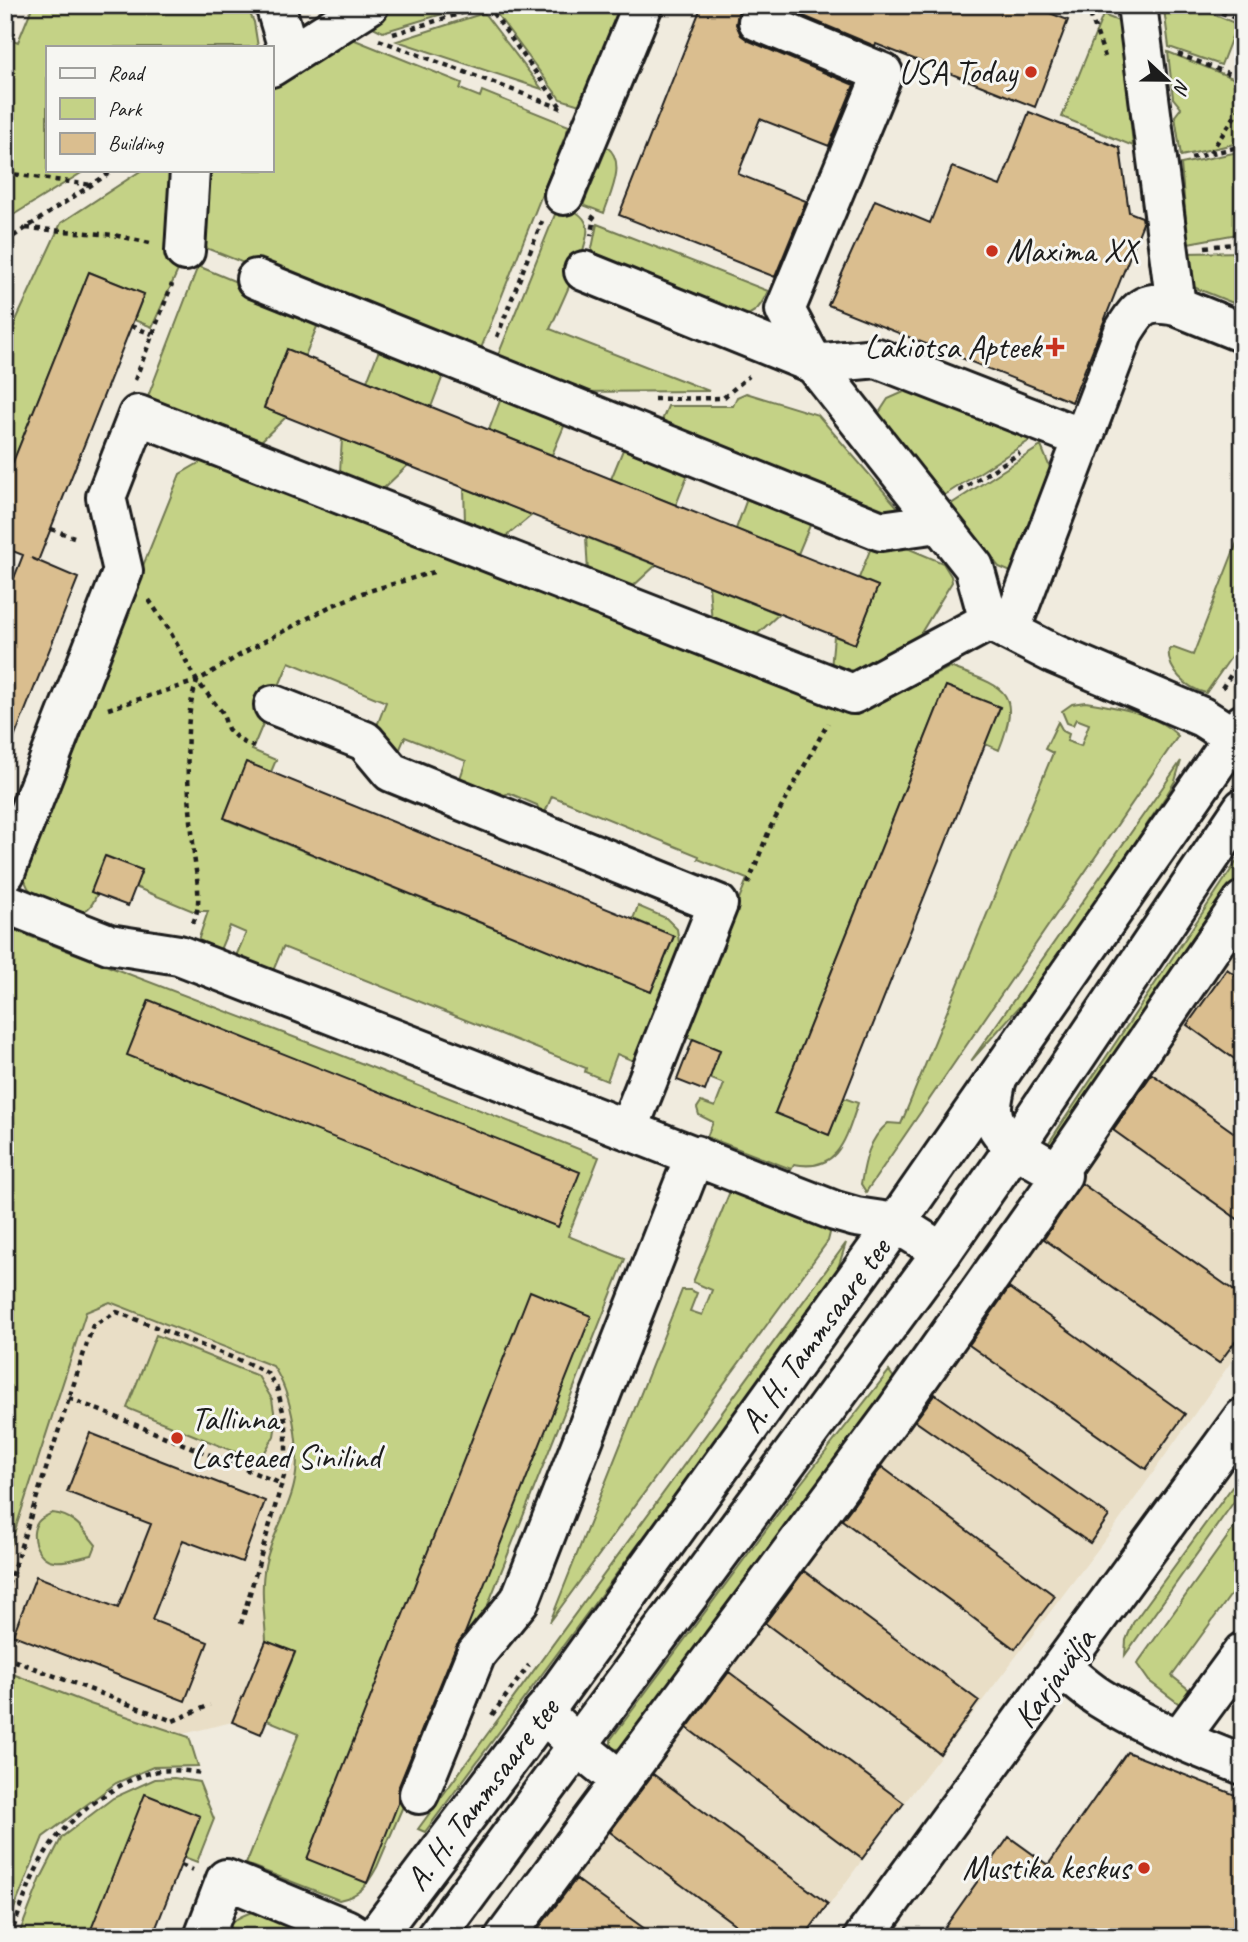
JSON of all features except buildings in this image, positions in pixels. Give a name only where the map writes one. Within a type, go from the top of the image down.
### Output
[{"type":"street","points":[[275,5],[281,61],[372,22]]},
{"type":"street","points":[[564,195],[578,115],[643,5]]},
{"type":"street","points":[[1137,5],[1176,306]]},
{"type":"street","points":[[758,21],[883,73],[786,310],[814,364],[974,567],[1000,626],[1054,654],[1240,735]]},
{"type":"street","points":[[185,251],[190,172]]},
{"type":"street","points":[[584,271],[814,364],[877,358],[1069,433]]},
{"type":"street","points":[[256,279],[881,531],[934,517]]},
{"type":"street","points":[[5,873],[123,571],[106,497],[138,415],[853,694],[1000,626],[1069,433],[1135,312],[1154,302],[1176,306],[1243,332]]},
{"type":"street","points":[[274,705],[365,741],[391,772],[718,904],[628,1130]]},
{"type":"street","name":"A. H. Tammsaare tee","points":[[375,1937],[543,1712],[895,1223],[1240,735]]},
{"type":"street","name":"A. H. Tammsaare tee","points":[[436,1937],[942,1252],[1016,1147],[1243,808]]},
{"type":"street","points":[[1052,1169],[1063,1164],[1243,901]]},
{"type":"street","points":[[5,903],[109,944],[179,955],[835,1211],[895,1223],[942,1252]]},
{"type":"street","points":[[505,1937],[892,1416],[1062,1175],[1016,1147],[1000,1130],[992,1108],[997,1078]]},
{"type":"street","points":[[419,1794],[476,1654],[520,1600],[695,1155]]},
{"type":"street","name":"Karjavälja","points":[[864,1937],[1243,1418]]},
{"type":"street","points":[[1179,1740],[1243,1652]]},
{"type":"street","points":[[1062,1668],[1098,1697],[1179,1740],[1243,1765]]},
{"type":"street","points":[[543,1712],[578,1746],[621,1781]]},
{"type":"street","points":[[204,1937],[226,1879],[346,1929],[359,1937]]},
{"type":"path","points":[[372,22],[488,5],[578,115]]},
{"type":"path","points":[[1165,5],[1212,9],[1243,21]]},
{"type":"path","points":[[372,22],[578,115]]},
{"type":"path","points":[[1176,53],[1243,79]]},
{"type":"path","points":[[1210,154],[1243,104]]},
{"type":"path","points":[[1187,159],[1243,146]]},
{"type":"path","points":[[5,242],[111,172]]},
{"type":"path","points":[[5,173],[91,185]]},
{"type":"path","points":[[484,371],[547,211],[564,195],[595,219],[584,271]]},
{"type":"path","points":[[26,228],[114,235],[185,251],[123,409],[138,415]]},
{"type":"path","points":[[1197,248],[1243,243]]},
{"type":"path","points":[[131,326],[152,334]]},
{"type":"path","points":[[642,399],[723,398],[778,349]]},
{"type":"path","points":[[934,517],[1069,433]]},
{"type":"path","points":[[51,529],[74,537]]},
{"type":"path","points":[[68,715],[81,720],[197,681],[329,607],[362,593],[457,566],[477,564],[483,550]]},
{"type":"path","points":[[123,571],[136,582],[168,628],[197,681],[218,706],[228,729],[239,740],[254,747]]},
{"type":"path","points":[[179,955],[198,912],[189,753],[189,718],[197,681]]},
{"type":"path","points":[[718,904],[742,901],[769,828],[836,708],[853,694]]},
{"type":"path","points":[[5,1595],[93,1325],[117,1312],[249,1364],[267,1373],[277,1388],[286,1423],[286,1469],[241,1624]]},
{"type":"path","points":[[69,1398],[282,1484]]},
{"type":"path","points":[[5,1657],[173,1721],[209,1705]]},
{"type":"path","points":[[10,1937],[46,1851],[66,1826],[133,1779],[159,1771],[202,1773]]},
{"type":"path","points":[[155,1930],[170,1937]]},
{"type":"shaded area","points":[[1243,880],[1243,1345],[1117,1524],[806,1937],[485,1937],[554,1853],[897,1382],[1061,1149]]},
{"type":"shaded area","name":"Tallinna Lasteaed Sinilind","points":[[5,1140],[431,1236],[266,1641],[295,1652],[261,1734],[232,1722],[53,1766],[5,1747]]},
{"type":"green space","points":[[33,5],[192,5],[207,11],[210,5],[246,5],[254,22],[258,46],[46,46],[46,172],[83,172],[5,220],[5,37],[18,42]]},
{"type":"green space","points":[[394,5],[472,5],[383,32],[367,24]]},
{"type":"green space","points":[[505,5],[621,5],[580,105],[560,99],[493,9]]},
{"type":"green space","points":[[1164,9],[1208,12],[1237,24],[1221,65],[1169,47]]},
{"type":"green space","points":[[484,13],[542,89],[397,41]]},
{"type":"green space","points":[[1103,15],[1121,22],[1133,146],[1062,117]]},
{"type":"green space","points":[[350,38],[462,83],[460,89],[480,97],[482,91],[569,126],[478,356],[191,242],[152,327],[134,320],[144,294],[89,272],[5,482],[5,344],[61,223],[139,172],[273,172],[273,87]]},
{"type":"green space","points":[[1168,52],[1238,80],[1243,85],[1243,142],[1181,156],[1175,116],[1181,108],[1173,98]]},
{"type":"green space","points":[[607,147],[613,153],[616,169],[613,188],[604,213],[583,205]]},
{"type":"green space","points":[[1243,151],[1243,233],[1188,243],[1181,164]]},
{"type":"green space","points":[[558,207],[567,208],[580,215],[587,226],[587,235],[550,329],[709,391],[568,392],[495,363]]},
{"type":"green space","points":[[597,224],[768,291],[755,311],[741,316],[590,258]]},
{"type":"green space","points":[[1243,252],[1243,307],[1181,282],[1184,253]]},
{"type":"green space","points":[[198,266],[321,317],[305,356],[287,350],[264,407],[286,417],[260,442],[211,424],[144,407]]},
{"type":"green space","points":[[383,340],[447,365],[431,407],[367,381]]},
{"type":"green space","points":[[506,385],[570,412],[552,455],[489,430]]},
{"type":"green space","points":[[906,391],[1032,439],[940,498],[877,416],[888,399]]},
{"type":"green space","points":[[746,393],[818,415],[900,510],[891,521],[658,430],[668,406],[733,406],[737,397]]},
{"type":"green space","points":[[629,435],[693,461],[676,505],[611,479]]},
{"type":"green space","points":[[342,439],[408,465],[382,490],[340,472]]},
{"type":"green space","points":[[1041,446],[1051,470],[1017,571],[1011,572],[999,567],[948,506]]},
{"type":"green space","points":[[204,460],[850,710],[884,701],[950,667],[983,680],[1003,693],[1008,702],[1009,714],[999,750],[985,744],[1000,707],[946,686],[775,1113],[829,1135],[844,1098],[858,1103],[844,1140],[831,1158],[809,1165],[794,1164],[791,1169],[707,1137],[713,1122],[699,1115],[697,1108],[701,1102],[715,1107],[724,1084],[709,1078],[720,1050],[684,1036],[747,879],[698,859],[699,856],[552,796],[544,815],[540,813],[537,805],[509,793],[492,800],[458,784],[466,761],[405,737],[397,756],[375,731],[386,702],[289,662],[252,750],[276,760],[271,772],[246,763],[225,815],[227,820],[651,992],[674,936],[633,919],[638,906],[666,918],[677,929],[680,949],[641,1064],[617,1054],[607,1081],[585,1072],[586,1068],[283,947],[273,971],[236,956],[246,933],[230,926],[220,950],[198,941],[208,911],[193,911],[135,887],[142,870],[106,856],[91,892],[97,894],[84,911],[70,910],[45,901],[28,888],[23,863],[180,474]]},
{"type":"green space","points":[[752,485],[816,511],[798,554],[736,529]]},
{"type":"green space","points":[[464,488],[532,515],[504,538],[465,522]]},
{"type":"green space","points":[[1243,527],[1243,640],[1206,693],[1185,683],[1179,677],[1171,664],[1169,649],[1174,648],[1193,655]]},
{"type":"green space","points":[[876,535],[943,563],[952,582],[916,641],[857,675],[831,669],[834,636],[855,644],[878,586],[859,578]]},
{"type":"green space","points":[[586,537],[656,565],[630,589],[588,573]]},
{"type":"green space","points":[[709,586],[779,614],[752,639],[712,623]]},
{"type":"green space","points":[[1085,702],[1147,716],[1178,736],[866,1192],[861,1184],[869,1150],[876,1136],[888,1123],[901,1124],[1053,753],[1045,749],[1058,722],[1063,731],[1069,734],[1067,741],[1081,746],[1089,724],[1076,719],[1073,725],[1067,723],[1062,711],[1072,704]]},
{"type":"green space","points":[[1181,761],[1175,781],[1166,796],[1050,969],[971,1061]]},
{"type":"green space","points":[[1243,852],[1243,880],[1061,1149],[1053,1150],[1048,1144]]},
{"type":"green space","points":[[16,931],[599,1157],[568,1236],[625,1259],[474,1640],[377,1867],[362,1889],[352,1896],[339,1900],[246,1864],[299,1733],[267,1720],[295,1653],[266,1641],[263,1594],[265,1566],[294,1485],[297,1456],[290,1407],[273,1366],[110,1302],[86,1312],[5,1561],[5,933]]},
{"type":"green space","points":[[731,1189],[826,1227],[830,1233],[828,1241],[550,1622],[682,1290],[697,1293],[690,1311],[702,1315],[712,1290],[693,1282]]},
{"type":"green space","points":[[846,1243],[838,1268],[826,1287],[720,1434],[425,1832],[418,1829]]},
{"type":"green space","points":[[156,1335],[258,1376],[272,1399],[276,1424],[274,1436],[262,1457],[253,1458],[240,1454],[127,1408]]},
{"type":"green space","points":[[889,1371],[897,1382],[626,1748],[611,1747],[611,1739],[791,1496]]},
{"type":"green space","points":[[1243,1472],[1243,1489],[1125,1655],[1126,1640],[1133,1623]]},
{"type":"green space","points":[[52,1513],[72,1520],[82,1528],[96,1545],[92,1555],[68,1561],[43,1556],[34,1540],[35,1527],[41,1519]]},
{"type":"green space","points":[[1243,1515],[1243,1578],[1172,1676],[1192,1692],[1182,1706],[1149,1681],[1137,1664]]},
{"type":"green space","points":[[5,1671],[90,1704],[189,1737],[198,1766],[153,1767],[116,1783],[43,1837],[5,1931],[5,1883],[13,1864],[5,1860]]},
{"type":"green space","points":[[174,1778],[199,1782],[214,1819],[197,1862],[184,1857],[200,1816],[88,1937],[18,1937],[41,1878],[62,1837],[113,1798],[155,1779]]},
{"type":"green space","points":[[252,1912],[262,1912],[317,1937],[226,1936],[235,1920]]},
{"type":"place","name":"USA Today","points":[[1031,72]]},
{"type":"place","name":"Maxima XX","points":[[992,251]]},
{"type":"place","name":"Lakiotsa Apteek","points":[[1055,347]]},
{"type":"place","name":"Tallinna Lasteaed Sinilind","points":[[177,1438]]},
{"type":"place","name":"Mustika keskus","points":[[1144,1868]]}]
